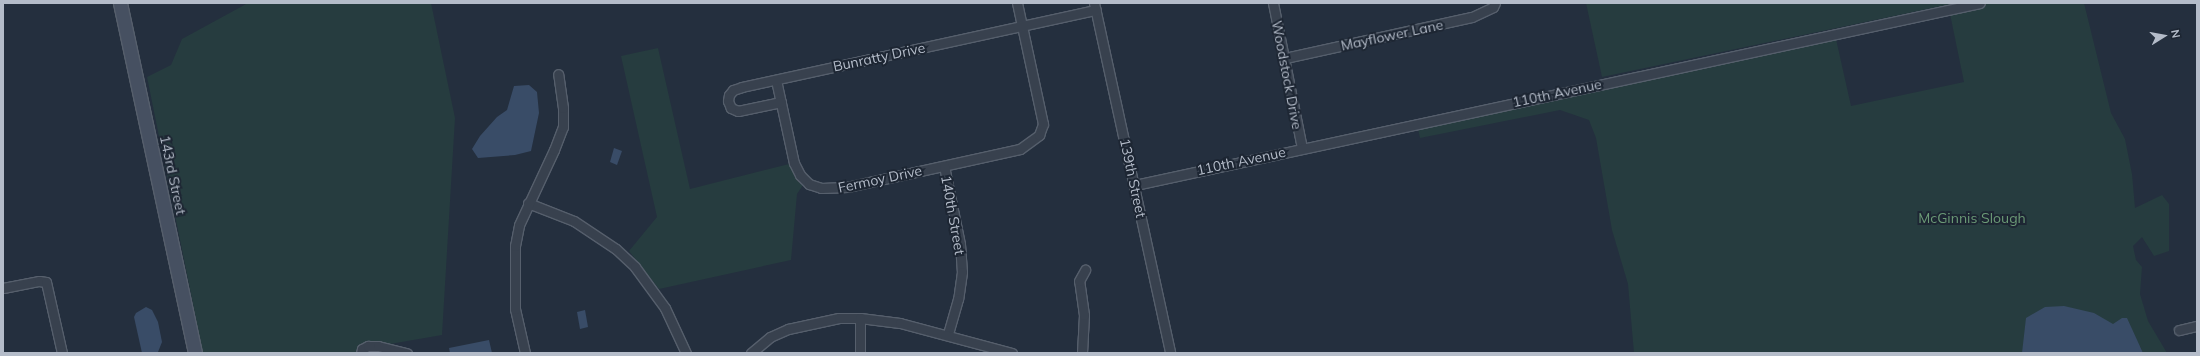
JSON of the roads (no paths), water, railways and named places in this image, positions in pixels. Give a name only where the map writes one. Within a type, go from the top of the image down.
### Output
[{"type":"main road","name":"143rd Street","points":[[120,3],[192,351]]},
{"type":"street","name":"Fermoy Drive","points":[[776,80],[794,163],[800,175],[809,184],[831,190],[1020,149],[1039,135],[1043,124],[1017,3]]},
{"type":"street","name":"Woodstock Drive","points":[[1273,3],[1302,148]]},
{"type":"street","name":"Mayflower Lane","points":[[1285,58],[1472,17],[1493,7],[1495,3]]},
{"type":"street","name":"110th Avenue","points":[[1135,185],[1980,3]]},
{"type":"street","name":"Bunratty Drive","points":[[781,102],[738,111],[731,108],[728,101],[729,95],[733,90],[1022,26],[1095,7]]},
{"type":"street","name":"139th Street","points":[[1095,7],[1135,185],[1170,353]]},
{"type":"street","points":[[525,353],[514,308],[513,286],[516,239],[528,203],[554,150],[562,127],[563,108],[558,74]]},
{"type":"street","name":"140th Street","points":[[944,166],[960,244],[962,272],[958,299],[948,335]]},
{"type":"street","points":[[528,203],[574,221],[616,249],[635,267],[665,308],[686,353]]},
{"type":"street","points":[[1082,353],[1084,315],[1079,281],[1085,270]]},
{"type":"street","points":[[3,288],[39,280],[46,282],[62,353]]},
{"type":"street","points":[[860,318],[860,353]]},
{"type":"street","points":[[752,353],[770,337],[788,329],[826,320],[860,318],[900,323],[1012,353]]},
{"type":"street","points":[[2179,330],[2197,326]]},
{"type":"street","points":[[361,353],[362,349],[368,346],[378,346],[407,353]]},
{"type":"water","points":[[529,85],[537,92],[539,113],[531,151],[515,155],[478,158],[472,149],[480,136],[497,117],[507,110],[514,86]]},
{"type":"water","points":[[614,148],[622,151],[617,165],[610,162]]},
{"type":"water","points":[[2064,306],[2094,313],[2113,324],[2122,318],[2127,318],[2143,353],[2022,353],[2026,318],[2045,307]]},
{"type":"water","points":[[146,307],[152,310],[158,322],[162,342],[158,352],[154,353],[142,353],[134,317],[136,313]]},
{"type":"water","points":[[585,310],[588,327],[580,329],[577,312]]},
{"type":"water","points":[[489,340],[492,353],[450,353],[449,348]]},
{"type":"park label","name":"McGinnis Slough","points":[[1972,218]]}]
